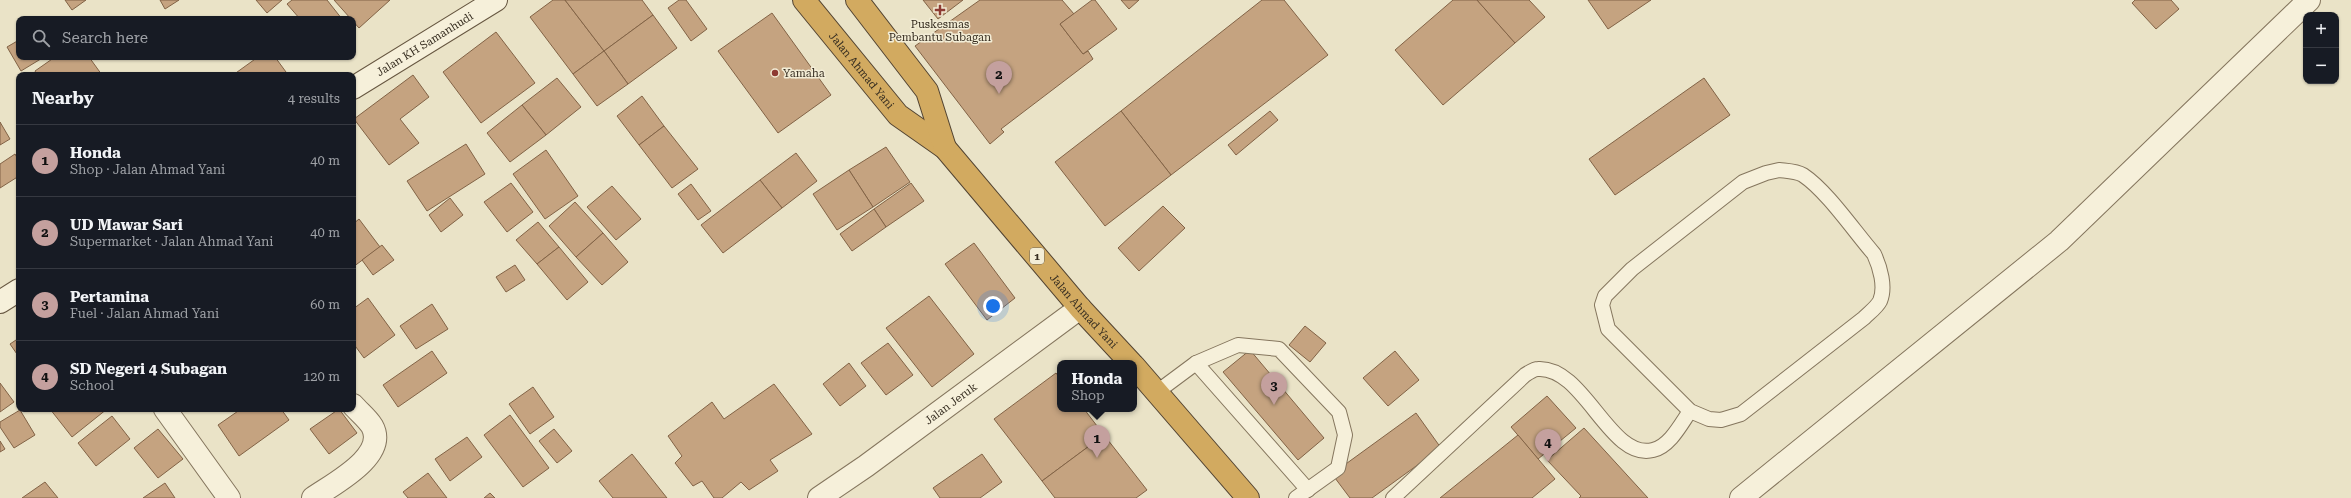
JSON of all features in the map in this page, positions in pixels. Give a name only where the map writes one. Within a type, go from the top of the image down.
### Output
[{"type":"highway","name":"Jalan Ahmad Yani","points":[[804,0],[898,114],[945,148],[1080,308],[1128,360]]},
{"type":"highway","name":"Jalan Ahmad Yani","points":[[857,0],[927,91],[945,148]]},
{"type":"highway","points":[[1137,369],[1248,498]]},
{"type":"street","name":"Jalan KH Samanhudi","points":[[356,86],[496,0]]},
{"type":"street","points":[[1741,498],[2059,241],[2309,0]]},
{"type":"street","points":[[0,302],[16,292]]},
{"type":"street","name":"Jalan Jeruk","points":[[819,498],[866,466],[1080,308]]},
{"type":"street","points":[[313,498],[367,459],[374,438],[372,426],[356,408]]},
{"type":"street","points":[[167,412],[229,498]]},
{"type":"lane","points":[[1779,170],[1803,175],[1820,189],[1874,254],[1880,265],[1882,279],[1880,302],[1864,318],[1741,414],[1721,420],[1709,419],[1690,411],[1608,329],[1602,305],[1605,296],[1632,269],[1743,182],[1779,170]]},
{"type":"lane","points":[[1157,392],[1196,364],[1238,344],[1279,349],[1339,412],[1345,434],[1338,468],[1296,498]]},
{"type":"lane","points":[[1196,364],[1308,490]]},
{"type":"lane","points":[[1393,498],[1525,375],[1537,368],[1551,370],[1572,384],[1619,438],[1628,446],[1642,451],[1654,450],[1664,443],[1675,433],[1690,411]]},
{"type":"building","points":[[65,0],[86,0],[72,10]]},
{"type":"building","points":[[160,0],[179,0],[165,9]]},
{"type":"building","points":[[256,0],[282,0],[267,13]]},
{"type":"building","points":[[292,0],[327,0],[340,16],[297,16],[287,4]]},
{"type":"building","points":[[334,0],[390,0],[359,28],[356,25],[356,16],[348,16]]},
{"type":"building","points":[[553,0],[565,0],[604,51],[573,74],[530,17]]},
{"type":"building","points":[[565,0],[642,0],[653,15],[604,51]]},
{"type":"building","points":[[679,0],[686,0],[707,29],[691,41],[668,8]]},
{"type":"building","name":"Puskesmas Pembantu Subagan","points":[[923,0],[963,0],[938,19]]},
{"type":"building","points":[[980,0],[1062,0],[1074,14],[1060,24],[1083,54],[1088,51],[1093,59],[1001,129],[1004,132],[990,144],[915,46]]},
{"type":"building","points":[[1092,0],[1095,0],[1117,29],[1083,54],[1060,24]]},
{"type":"building","points":[[1121,0],[1139,0],[1129,9]]},
{"type":"building","points":[[1262,0],[1284,0],[1328,55],[1171,175],[1121,111]]},
{"type":"building","points":[[1453,0],[1477,0],[1515,43],[1443,105],[1395,50]]},
{"type":"building","points":[[1477,0],[1529,0],[1545,17],[1515,43]]},
{"type":"building","points":[[1588,0],[1651,0],[1608,29]]},
{"type":"building","points":[[2135,0],[2171,0],[2179,9],[2156,29],[2132,3]]},
{"type":"building","name":"Yamaha","points":[[772,13],[831,95],[778,133],[718,51]]},
{"type":"building","points":[[653,15],[677,48],[628,84],[604,51]]},
{"type":"building","points":[[496,32],[535,83],[481,123],[443,72]]},
{"type":"building","points":[[16,42],[16,60],[39,60],[21,71],[7,47]]},
{"type":"building","points":[[604,51],[628,84],[597,106],[573,74]]},
{"type":"building","points":[[51,60],[91,60],[100,72],[36,72]]},
{"type":"building","points":[[254,60],[277,60],[286,72],[237,72]]},
{"type":"building","points":[[413,75],[429,97],[400,119],[419,143],[389,165],[356,122],[356,118]]},
{"type":"building","points":[[557,78],[581,107],[546,135],[522,105]]},
{"type":"building","points":[[1704,78],[1730,115],[1615,195],[1589,159]]},
{"type":"building","points":[[642,96],[664,126],[639,145],[617,116]]},
{"type":"building","points":[[522,105],[546,135],[510,162],[487,133]]},
{"type":"building","points":[[1121,111],[1171,175],[1105,226],[1055,162]]},
{"type":"building","points":[[1270,111],[1278,120],[1236,155],[1228,145]]},
{"type":"building","points":[[0,122],[10,139],[0,145]]},
{"type":"building","points":[[664,126],[698,169],[672,188],[639,145]]},
{"type":"building","points":[[466,144],[485,174],[427,211],[407,181]]},
{"type":"building","points":[[886,147],[910,182],[873,207],[849,170]]},
{"type":"building","points":[[546,150],[578,196],[545,219],[513,174]]},
{"type":"building","points":[[796,153],[817,181],[782,208],[760,180]]},
{"type":"building","points":[[15,154],[16,178],[0,188],[0,164]]},
{"type":"building","points":[[849,170],[873,207],[837,230],[813,194]]},
{"type":"building","points":[[760,180],[782,208],[723,253],[701,225]]},
{"type":"building","points":[[511,183],[533,212],[507,232],[484,202]]},
{"type":"building","points":[[911,183],[924,201],[886,227],[874,209]]},
{"type":"building","points":[[691,184],[711,211],[698,220],[678,194]]},
{"type":"building","points":[[612,186],[641,219],[616,240],[587,207]]},
{"type":"building","points":[[450,198],[463,215],[441,232],[429,215]]},
{"type":"building","points":[[575,202],[603,233],[576,257],[549,226]]},
{"type":"building","points":[[1163,206],[1185,228],[1139,271],[1118,248]]},
{"type":"building","points":[[874,209],[886,227],[852,251],[840,234]]},
{"type":"building","points":[[359,219],[380,247],[356,265],[356,222]]},
{"type":"building","points":[[538,222],[559,247],[537,264],[516,240]]},
{"type":"building","points":[[603,233],[628,262],[602,285],[576,257]]},
{"type":"building","points":[[974,243],[1015,298],[987,320],[945,264]]},
{"type":"building","points":[[382,245],[394,260],[373,275],[362,260]]},
{"type":"building","points":[[559,247],[588,282],[567,300],[537,264]]},
{"type":"building","points":[[515,265],[525,280],[506,292],[496,277]]},
{"type":"building","points":[[929,296],[974,354],[932,387],[886,328]]},
{"type":"building","points":[[368,298],[395,335],[364,358],[356,347],[356,307]]},
{"type":"building","points":[[432,304],[448,329],[416,349],[400,326]]},
{"type":"building","points":[[1305,326],[1326,343],[1310,362],[1289,345]]},
{"type":"building","points":[[16,340],[16,353],[10,344]]},
{"type":"building","points":[[888,343],[913,375],[886,395],[861,363]]},
{"type":"building","points":[[1250,350],[1324,438],[1298,460],[1223,372]]},
{"type":"building","points":[[432,351],[447,373],[398,407],[383,385]]},
{"type":"building","points":[[1395,351],[1419,380],[1388,406],[1363,378]]},
{"type":"building","points":[[849,363],[866,386],[840,406],[823,384]]},
{"type":"building","points":[[1056,373],[1057,412],[1086,412],[1104,435],[1042,481],[994,419]]},
{"type":"building","points":[[0,383],[14,402],[0,412]]},
{"type":"building","points":[[774,384],[812,434],[770,460],[778,471],[749,490],[741,482],[722,498],[714,498],[702,481],[693,486],[675,463],[682,456],[668,436],[712,402],[724,419]]},
{"type":"building","points":[[533,387],[554,417],[530,434],[509,404]]},
{"type":"building","points":[[1547,396],[1576,428],[1538,459],[1511,427]]},
{"type":"building","points":[[17,412],[21,412],[35,435],[14,448],[0,427],[0,422]]},
{"type":"building","points":[[52,412],[103,412],[72,437]]},
{"type":"building","points":[[237,412],[283,412],[289,420],[239,456],[218,425]]},
{"type":"building","points":[[335,412],[341,412],[357,433],[329,454],[310,429]]},
{"type":"building","points":[[1416,413],[1441,448],[1372,498],[1350,498],[1332,474]]},
{"type":"building","points":[[510,415],[549,468],[523,487],[484,435]]},
{"type":"building","points":[[112,416],[130,439],[96,466],[78,443]]},
{"type":"building","points":[[1584,428],[1648,498],[1579,498],[1581,496],[1547,460]]},
{"type":"building","points":[[158,429],[183,459],[158,478],[134,448]]},
{"type":"building","points":[[554,429],[572,451],[557,463],[539,441]]},
{"type":"building","points":[[1104,435],[1147,490],[1136,498],[1055,498],[1042,481]]},
{"type":"building","points":[[1518,435],[1555,479],[1532,498],[1440,498]]},
{"type":"building","points":[[467,437],[482,457],[450,481],[435,459]]},
{"type":"building","points":[[0,441],[5,449],[0,452]]},
{"type":"building","points":[[632,454],[667,498],[613,498],[599,481]]},
{"type":"building","points":[[982,454],[1002,482],[980,498],[940,498],[933,488]]},
{"type":"building","points":[[428,473],[447,498],[408,498],[403,492]]},
{"type":"building","points":[[45,482],[58,498],[22,498]]},
{"type":"building","points":[[165,483],[175,498],[143,498]]},
{"type":"building","points":[[490,493],[495,498],[484,498]]},
{"type":"place","name":"Puskesmas Pembantu Subagan","points":[[940,10]]},
{"type":"place","name":"Yamaha","points":[[775,73]]},
{"type":"place","name":"UD Mawar Sari","points":[[999,94]]},
{"type":"place","name":"Pertamina","points":[[1274,405]]},
{"type":"place","name":"Honda","points":[[1097,458]]},
{"type":"place","name":"SD Negeri 4 Subagan","points":[[1548,462]]}]
